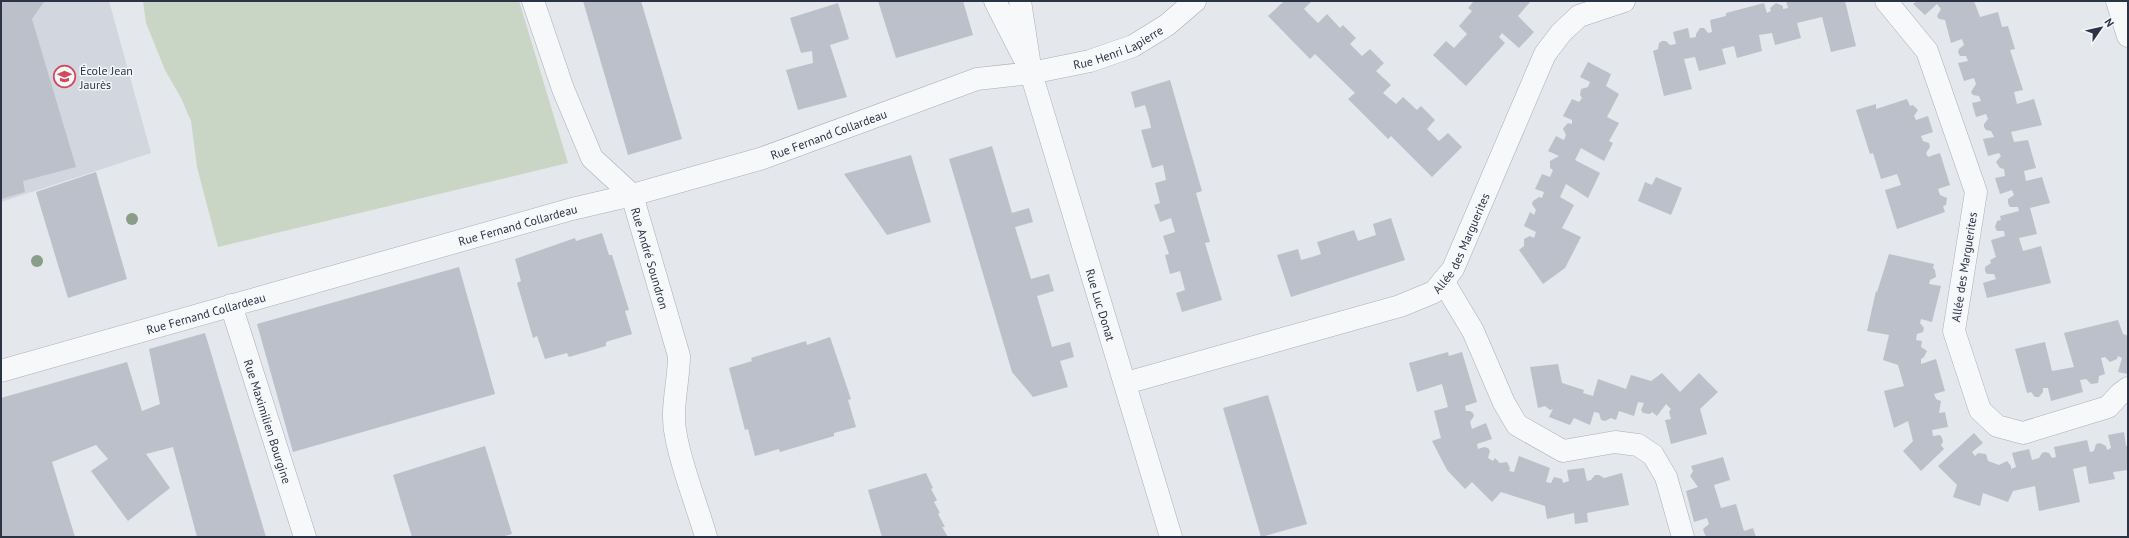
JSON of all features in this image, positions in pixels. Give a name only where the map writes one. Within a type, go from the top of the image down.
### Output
[{"type":"street","name":"Rue André Soundron","points":[[533,1],[563,89],[592,158],[632,195],[679,356],[679,371],[674,413],[675,436],[706,537]]},
{"type":"street","name":"Rue Luc Donat","points":[[996,1],[1031,73]]},
{"type":"street","name":"Rue Luc Donat","points":[[1020,1],[1031,73],[1172,537]]},
{"type":"street","name":"Rue Henri Lapierre","points":[[1031,73],[1090,61],[1134,46],[1167,25],[1195,1]]},
{"type":"street","name":"Allée des Marguerites","points":[[1126,383],[1400,306],[1434,292],[1453,270],[1545,54],[1561,33],[1579,16],[1624,1]]},
{"type":"street","name":"Allée des Marguerites","points":[[1886,1],[1928,51],[1976,192],[1954,331],[1980,410],[1997,426],[2023,433],[2108,407],[2128,388]]},
{"type":"street","points":[[2117,1],[2128,36]]},
{"type":"street","name":"Rue Fernand Collardeau","points":[[1,371],[572,209],[632,195],[763,158],[977,79],[1031,73]]},
{"type":"street","points":[[1443,280],[1473,331],[1504,403],[1517,425],[1563,451],[1615,442],[1638,445],[1653,455],[1666,477],[1683,537]]},
{"type":"street","name":"Rue Maximilien Bourgine","points":[[231,305],[305,537]]},
{"type":"shaded area","name":"École Jean Jaurès","points":[[1,1],[109,1],[151,153],[1,202]]},
{"type":"green space","points":[[143,1],[519,1],[568,163],[218,247],[197,167],[191,121],[181,98],[165,70],[146,23]]},
{"type":"building","points":[[1,1],[44,2],[32,19],[76,167],[23,181],[25,192],[1,199]]},
{"type":"building","points":[[583,1],[641,1],[682,139],[628,155]]},
{"type":"building","points":[[878,1],[963,1],[973,35],[896,58]]},
{"type":"building","points":[[1284,1],[1312,1],[1304,9],[1318,23],[1327,14],[1340,28],[1343,25],[1356,38],[1350,44],[1362,56],[1370,49],[1384,63],[1376,71],[1391,85],[1383,93],[1396,104],[1403,97],[1417,110],[1421,106],[1435,120],[1427,129],[1439,141],[1448,133],[1462,147],[1432,177],[1391,136],[1388,139],[1348,99],[1355,93],[1315,54],[1310,59],[1268,16]]},
{"type":"building","points":[[1474,1],[1531,1],[1518,16],[1534,32],[1519,48],[1502,33],[1499,37],[1505,43],[1466,86],[1433,55],[1446,41],[1454,48],[1467,34],[1459,26],[1472,11],[1468,8]]},
{"type":"building","points":[[1786,1],[1845,1],[1856,46],[1831,52],[1822,17],[1797,23],[1801,38],[1775,45],[1772,33],[1759,35],[1762,51],[1737,58],[1734,46],[1722,49],[1726,64],[1699,71],[1695,57],[1684,59],[1692,89],[1664,96],[1653,51],[1658,49],[1659,43],[1662,41],[1666,41],[1670,45],[1676,44],[1673,32],[1688,28],[1690,38],[1696,37],[1696,34],[1700,28],[1704,28],[1708,33],[1712,32],[1710,20],[1726,16],[1726,13],[1764,3],[1767,13],[1771,11],[1770,8],[1776,3],[1783,6],[1783,9],[1788,8]]},
{"type":"building","points":[[1917,1],[1974,1],[1980,17],[1998,12],[2002,27],[2008,26],[2015,49],[2010,50],[2023,90],[2014,92],[2017,104],[2034,99],[2042,125],[2011,132],[2014,142],[2028,140],[2036,168],[2024,171],[2026,181],[2042,177],[2050,203],[2030,208],[2037,234],[2019,238],[2023,251],[2041,246],[2051,283],[1987,298],[1983,283],[1996,279],[1994,274],[1987,274],[1985,271],[1985,267],[1991,263],[1990,260],[1996,257],[1991,240],[2005,236],[2004,231],[1997,231],[1995,227],[1997,221],[2001,220],[2000,216],[2019,211],[2018,207],[2010,207],[2008,203],[2008,199],[2014,195],[2012,190],[2000,194],[1995,178],[2005,176],[2004,169],[2000,168],[1996,162],[2001,156],[1999,153],[1988,156],[1983,139],[1994,137],[1991,131],[1986,130],[1984,127],[1984,124],[1988,119],[1986,114],[1976,117],[1972,103],[1981,101],[1979,96],[1973,95],[1971,92],[1976,84],[1974,78],[1964,81],[1958,63],[1968,61],[1966,56],[1960,56],[1958,52],[1964,45],[1962,39],[1951,43],[1945,20],[1939,19],[1937,16],[1941,9],[1937,4],[1925,15],[1913,4]]},
{"type":"building","points":[[838,3],[849,39],[830,45],[847,97],[798,110],[786,70],[813,63],[812,51],[801,53],[790,18]]},
{"type":"building","points":[[1588,62],[1611,74],[1606,86],[1619,94],[1607,117],[1619,123],[1609,141],[1613,143],[1604,161],[1581,148],[1575,160],[1600,173],[1588,198],[1566,184],[1560,197],[1574,205],[1562,228],[1581,237],[1565,268],[1543,284],[1519,250],[1524,246],[1524,239],[1530,236],[1534,238],[1536,232],[1524,226],[1530,212],[1534,215],[1536,210],[1532,204],[1533,201],[1539,197],[1542,198],[1544,192],[1535,189],[1542,174],[1550,177],[1553,170],[1550,168],[1550,161],[1559,156],[1548,151],[1556,136],[1564,140],[1566,135],[1563,129],[1568,123],[1572,124],[1572,120],[1563,116],[1572,99],[1579,102],[1582,98],[1580,95],[1581,89],[1588,87],[1590,82],[1580,77]]},
{"type":"building","points":[[1170,80],[1202,191],[1196,193],[1210,242],[1205,243],[1222,300],[1182,312],[1176,293],[1185,290],[1180,271],[1170,274],[1165,255],[1169,254],[1163,236],[1175,232],[1171,218],[1160,222],[1154,205],[1160,203],[1155,183],[1166,180],[1163,165],[1152,168],[1141,130],[1151,128],[1149,118],[1145,105],[1135,108],[1131,92]]},
{"type":"building","points":[[1907,99],[1910,106],[1913,105],[1918,110],[1914,116],[1916,120],[1928,116],[1933,132],[1921,136],[1923,141],[1929,143],[1930,147],[1926,153],[1928,157],[1940,153],[1950,185],[1938,189],[1940,195],[1947,198],[1946,205],[1943,206],[1945,212],[1897,229],[1885,190],[1901,185],[1897,174],[1881,179],[1873,153],[1870,154],[1856,110],[1876,104],[1876,109]]},
{"type":"building","points":[[992,146],[1012,213],[1029,208],[1033,222],[1015,227],[1031,279],[1049,274],[1054,291],[1037,296],[1052,347],[1070,342],[1074,357],[1060,361],[1068,387],[1033,397],[1012,372],[949,159]]},
{"type":"building","points":[[911,155],[931,222],[887,235],[844,174]]},
{"type":"building","points":[[96,172],[127,279],[68,298],[36,192]]},
{"type":"building","points":[[1656,177],[1682,188],[1671,215],[1638,201],[1645,182],[1652,185]]},
{"type":"building","points":[[1391,218],[1405,260],[1291,297],[1277,255],[1298,249],[1301,260],[1312,257],[1321,254],[1317,242],[1354,230],[1358,241],[1376,235],[1373,224]]},
{"type":"building","points":[[602,233],[609,255],[612,255],[629,310],[625,311],[632,334],[606,342],[606,346],[569,357],[567,353],[545,359],[537,336],[533,338],[517,283],[521,281],[515,259],[575,238],[576,241]]},
{"type":"building","points":[[1889,254],[1934,264],[1933,268],[1935,270],[1936,277],[1930,280],[1929,284],[1941,286],[1932,322],[1921,319],[1920,323],[1924,328],[1923,332],[1917,334],[1916,340],[1922,341],[1921,347],[1927,351],[1921,359],[1921,364],[1936,359],[1945,391],[1934,394],[1936,399],[1941,401],[1939,413],[1945,412],[1948,427],[1932,430],[1933,436],[1940,435],[1942,438],[1943,442],[1941,445],[1944,449],[1921,471],[1903,451],[1913,441],[1908,421],[1894,428],[1884,391],[1904,386],[1898,365],[1883,360],[1889,335],[1867,331],[1876,291],[1877,292]]},
{"type":"building","points":[[459,267],[495,394],[293,452],[257,324]]},
{"type":"building","points":[[2118,320],[2123,334],[2128,336],[2128,374],[2118,372],[2122,358],[2118,356],[2117,359],[2110,362],[2105,357],[2101,358],[2105,374],[2099,376],[2098,383],[2091,384],[2086,379],[2080,380],[2083,392],[2051,401],[2048,388],[2043,388],[2043,392],[2039,397],[2035,397],[2031,392],[2027,393],[2015,349],[2045,342],[2052,371],[2074,367],[2064,333]]},
{"type":"building","points":[[205,333],[266,537],[197,537],[173,447],[146,454],[170,488],[128,521],[91,471],[108,459],[96,445],[52,462],[75,537],[1,537],[1,398],[127,362],[142,411],[160,404],[149,349]]},
{"type":"building","points":[[830,337],[851,399],[848,400],[856,427],[834,433],[834,436],[780,452],[779,449],[755,456],[748,429],[745,430],[729,368],[752,361],[751,358],[806,341],[807,345]]},
{"type":"building","points":[[1448,352],[1449,356],[1462,352],[1477,402],[1465,406],[1466,411],[1470,411],[1474,416],[1470,422],[1472,429],[1486,423],[1492,439],[1477,444],[1478,449],[1484,447],[1488,448],[1490,451],[1488,458],[1493,461],[1495,458],[1500,463],[1507,462],[1510,468],[1509,471],[1514,472],[1519,456],[1550,468],[1546,482],[1551,483],[1554,477],[1562,479],[1563,483],[1569,481],[1567,470],[1584,468],[1587,481],[1591,480],[1595,475],[1599,475],[1604,478],[1622,473],[1629,505],[1587,513],[1588,522],[1575,524],[1574,513],[1547,519],[1545,506],[1501,492],[1492,502],[1472,482],[1465,489],[1447,470],[1432,441],[1441,438],[1434,411],[1448,407],[1442,384],[1417,392],[1409,363]]},
{"type":"building","points":[[1558,364],[1562,383],[1584,390],[1583,393],[1593,396],[1598,379],[1626,389],[1631,375],[1651,381],[1662,373],[1680,392],[1699,373],[1718,392],[1700,409],[1707,434],[1671,444],[1665,420],[1671,419],[1669,412],[1671,409],[1666,404],[1657,416],[1652,412],[1650,414],[1643,413],[1641,410],[1644,403],[1638,402],[1634,416],[1619,411],[1616,420],[1611,418],[1605,421],[1601,420],[1599,413],[1594,412],[1590,425],[1574,418],[1570,425],[1549,417],[1553,409],[1550,410],[1545,406],[1538,408],[1530,367]]},
{"type":"building","points":[[1268,395],[1307,524],[1261,537],[1223,408]]},
{"type":"building","points":[[2124,432],[2126,446],[2128,446],[2128,470],[2113,472],[2115,479],[2089,484],[2086,466],[2073,469],[2080,502],[2039,511],[2035,486],[2013,491],[2008,502],[1983,493],[1980,506],[1953,497],[1957,485],[1938,466],[1974,433],[1983,443],[1972,452],[1975,456],[1978,453],[1986,454],[1988,461],[1999,465],[2007,461],[2011,466],[2011,469],[2016,467],[2012,453],[2029,449],[2032,460],[2039,458],[2042,453],[2045,452],[2049,453],[2052,458],[2056,457],[2054,447],[2087,440],[2090,452],[2094,451],[2096,444],[2100,443],[2106,446],[2107,450],[2111,448],[2108,435]]},
{"type":"building","points":[[485,446],[512,534],[501,537],[412,537],[393,475]]},
{"type":"building","points":[[1723,457],[1730,480],[1714,485],[1721,508],[1736,504],[1744,531],[1753,528],[1756,537],[1708,537],[1705,535],[1703,529],[1709,524],[1707,518],[1694,522],[1686,491],[1698,487],[1690,476],[1693,471],[1691,466]]},
{"type":"building","points":[[926,473],[933,488],[931,489],[937,500],[934,502],[940,513],[938,514],[945,527],[942,527],[948,537],[882,537],[868,490]]},
{"type":"place","name":"École Jean Jaurès","points":[[65,77]]}]
